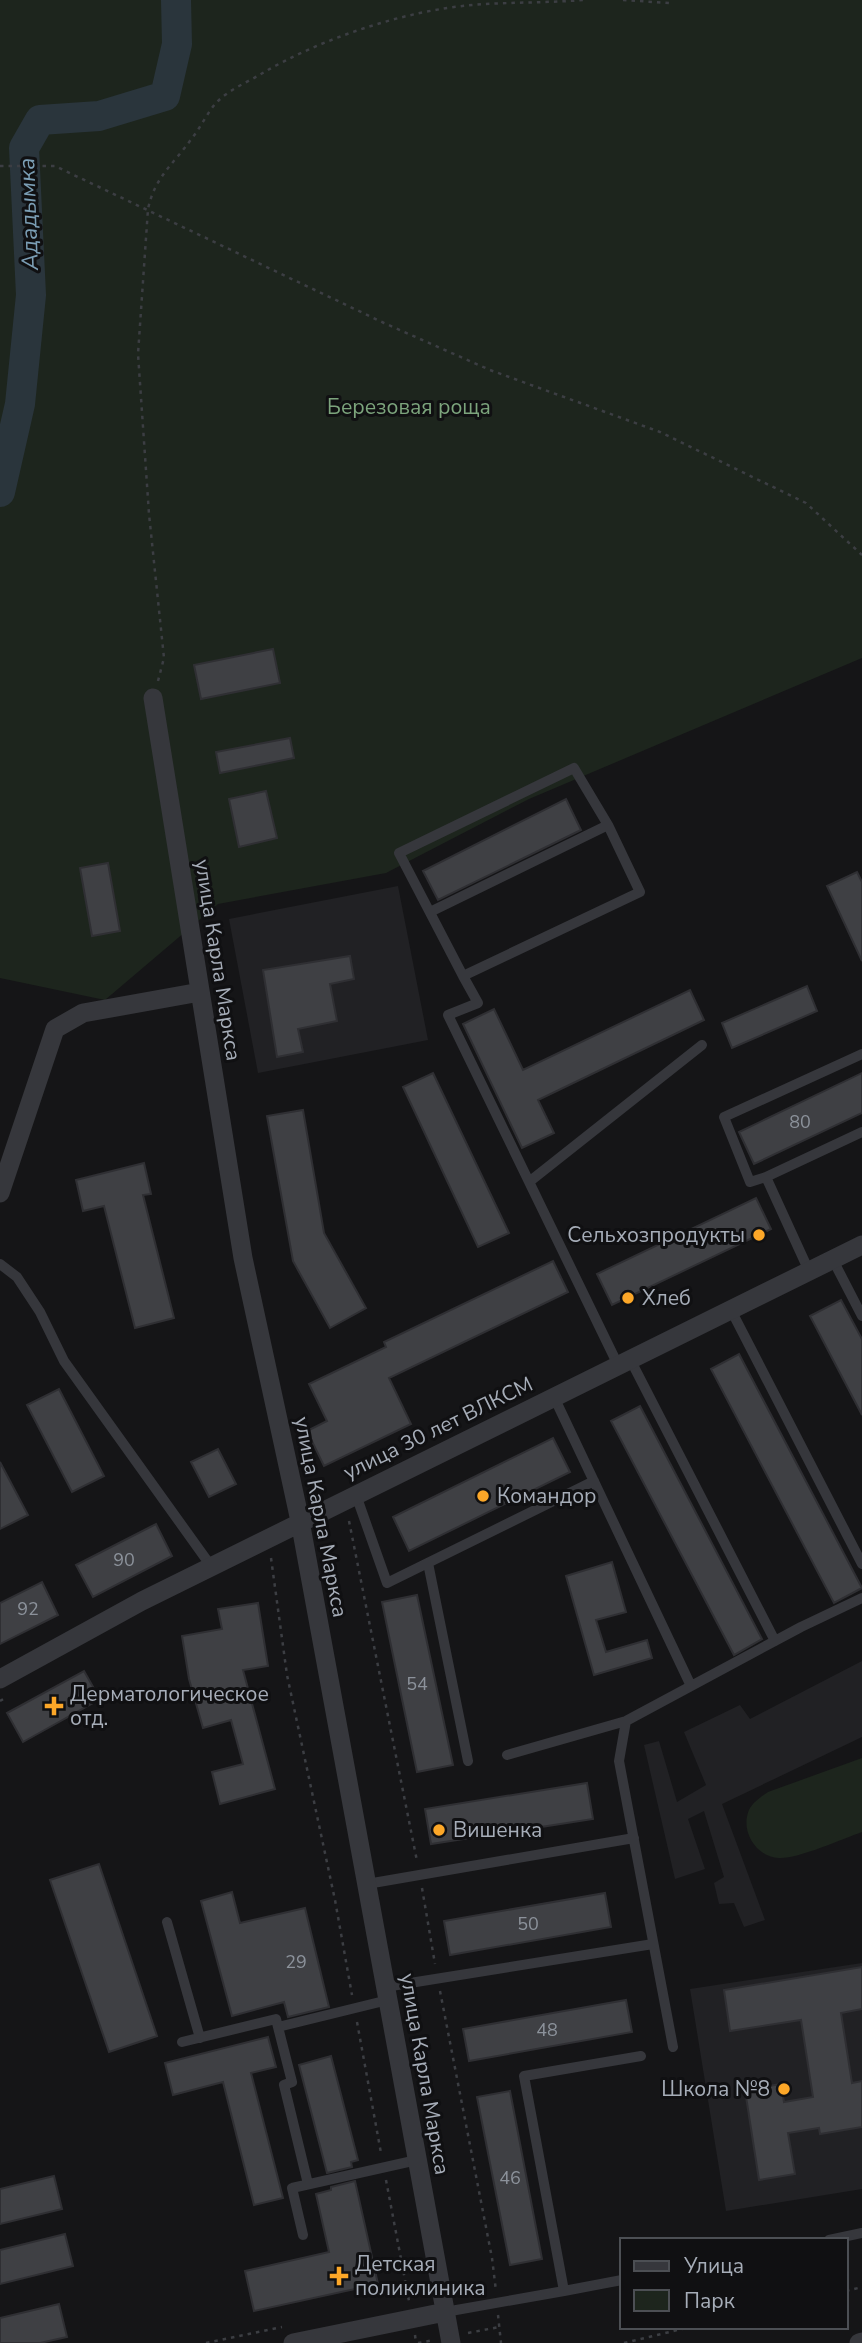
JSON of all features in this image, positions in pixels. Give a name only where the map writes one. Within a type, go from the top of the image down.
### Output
[{"type":"street","name":"улица Карла Маркса","points":[[153,698],[243,1258],[300,1521],[450,2339]]},
{"type":"street","points":[[0,1193],[55,1030],[83,1013],[200,992]]},
{"type":"street","name":"улица 30 лет ВЛКСМ","points":[[0,1679],[142,1601],[300,1521],[862,1245]]},
{"type":"street","points":[[293,2343],[445,2312]]},
{"type":"lane","points":[[463,976],[640,892],[608,825],[575,768],[399,853],[463,976],[478,1003],[447,1015],[529,1182],[775,1641]]},
{"type":"lane","points":[[430,912],[608,825]]},
{"type":"lane","points":[[529,1182],[702,1045]]},
{"type":"lane","points":[[862,1054],[724,1117],[750,1182],[862,1132]]},
{"type":"lane","points":[[766,1177],[809,1271]]},
{"type":"lane","points":[[833,1260],[862,1316]]},
{"type":"lane","points":[[0,1264],[17,1277],[40,1312],[64,1361],[211,1566]]},
{"type":"lane","points":[[731,1310],[862,1564]]},
{"type":"lane","points":[[554,1396],[691,1686]]},
{"type":"lane","points":[[349,1498],[387,1583],[594,1481]]},
{"type":"lane","points":[[428,1563],[468,1761]]},
{"type":"lane","points":[[506,1755],[626,1721],[862,1598]]},
{"type":"lane","points":[[626,1721],[619,1761],[673,2047]]},
{"type":"lane","points":[[367,1884],[634,1838]]},
{"type":"lane","points":[[167,1922],[200,2038]]},
{"type":"lane","points":[[278,2027],[355,2008],[387,1993],[438,1978],[653,1944]]},
{"type":"lane","points":[[182,2042],[276,2019],[292,2082],[284,2085],[308,2184]]},
{"type":"lane","points":[[564,2291],[524,2076],[641,2056]]},
{"type":"lane","points":[[303,2235],[292,2188],[417,2160]]},
{"type":"lane","points":[[838,2238],[862,2233]]},
{"type":"lane","points":[[445,2312],[620,2280]]},
{"type":"path","points":[[153,698],[164,658],[149,514],[138,354],[148,209],[152,190],[167,166],[192,139],[217,102],[277,65],[374,26],[440,9],[583,0]]},
{"type":"path","points":[[622,0],[668,3]]},
{"type":"path","points":[[1,166],[55,166],[350,307],[490,370],[660,432],[806,503],[862,555]]},
{"type":"path","points":[[349,1498],[347,1511],[420,1875],[456,2079],[492,2258],[501,2343]]},
{"type":"path","points":[[270,1537],[287,1675],[335,1900],[417,2343],[450,2339],[499,2327]]},
{"type":"path","points":[[624,2343],[682,2329]]},
{"type":"shaded area","points":[[398,886],[428,1040],[258,1073],[229,919]]},
{"type":"shaded area","points":[[862,1661],[862,1737],[722,1804],[765,1920],[744,1927],[734,1903],[719,1904],[714,1883],[724,1877],[704,1811],[688,1819],[705,1869],[675,1879],[644,1745],[659,1741],[677,1802],[706,1785],[684,1732],[740,1705],[750,1719]]},
{"type":"shaded area","name":"Школа №8","points":[[862,1963],[862,2189],[726,2211],[690,1989]]},
{"type":"green space","name":"Березовая роща","points":[[0,0],[862,0],[862,658],[529,799],[386,873],[218,904],[105,1000],[0,978]]},
{"type":"green space","points":[[862,1758],[862,1832],[808,1852],[779,1858],[763,1853],[752,1842],[748,1834],[747,1818],[749,1810],[757,1800],[768,1792]]},
{"type":"building","points":[[273,649],[280,683],[201,699],[194,665]]},
{"type":"building","points":[[290,738],[294,758],[220,773],[216,752]]},
{"type":"building","points":[[266,791],[277,838],[239,847],[229,799]]},
{"type":"building","points":[[566,799],[581,830],[438,900],[423,871]]},
{"type":"building","points":[[108,863],[120,931],[92,936],[80,868]]},
{"type":"building","points":[[857,872],[862,882],[862,961],[827,886]]},
{"type":"building","points":[[350,956],[354,979],[330,984],[337,1021],[298,1029],[303,1052],[277,1057],[263,970]]},
{"type":"building","points":[[807,986],[817,1011],[732,1048],[722,1023]]},
{"type":"building","points":[[690,990],[704,1020],[538,1100],[554,1133],[522,1148],[463,1024],[494,1009],[523,1070]]},
{"type":"building","points":[[433,1073],[509,1233],[478,1247],[403,1087]]},
{"type":"building","points":[[862,1073],[862,1113],[754,1164],[739,1132]]},
{"type":"building","points":[[303,1110],[324,1233],[366,1308],[330,1328],[293,1261],[267,1116]]},
{"type":"building","points":[[144,1163],[151,1194],[143,1195],[174,1318],[135,1328],[104,1206],[83,1211],[76,1180]]},
{"type":"building","points":[[756,1198],[771,1229],[612,1305],[597,1274]]},
{"type":"building","points":[[553,1261],[568,1292],[389,1378],[411,1424],[324,1466],[307,1431],[327,1421],[309,1384],[386,1347],[384,1342]]},
{"type":"building","points":[[841,1300],[862,1339],[862,1415],[810,1316]]},
{"type":"building","points":[[739,1354],[862,1588],[834,1603],[711,1369]]},
{"type":"building","points":[[59,1389],[104,1476],[72,1492],[27,1405]]},
{"type":"building","points":[[640,1406],[762,1639],[734,1655],[611,1421]]},
{"type":"building","points":[[553,1438],[570,1472],[409,1551],[393,1517]]},
{"type":"building","points":[[218,1449],[236,1484],[209,1497],[191,1462]]},
{"type":"building","points":[[0,1462],[28,1515],[0,1529]]},
{"type":"building","points":[[156,1524],[172,1556],[93,1597],[76,1565]]},
{"type":"building","points":[[612,1562],[626,1612],[596,1620],[606,1652],[647,1640],[652,1658],[594,1675],[566,1576]]},
{"type":"building","points":[[42,1582],[58,1615],[0,1644],[0,1603]]},
{"type":"building","points":[[417,1595],[453,1765],[417,1772],[382,1602]]},
{"type":"building","points":[[258,1603],[268,1666],[243,1670],[275,1789],[220,1804],[212,1772],[243,1764],[231,1720],[203,1728],[189,1679],[182,1636],[222,1629],[218,1609]]},
{"type":"building","name":"Дерматологическое отд.","points":[[84,1671],[100,1699],[23,1742],[7,1713]]},
{"type":"building","points":[[587,1783],[593,1819],[431,1844],[425,1809]]},
{"type":"building","points":[[99,1864],[157,2036],[109,2052],[50,1880]]},
{"type":"building","points":[[232,1892],[240,1923],[305,1908],[329,2007],[288,2017],[284,2002],[232,2016],[201,1901]]},
{"type":"building","points":[[605,1893],[611,1927],[450,1955],[444,1921]]},
{"type":"building","points":[[862,1967],[862,2009],[841,2013],[852,2083],[862,2081],[862,2127],[820,2134],[819,2128],[788,2133],[795,2174],[759,2180],[745,2090],[781,2084],[784,2102],[813,2097],[801,2020],[730,2031],[724,1990]]},
{"type":"building","points":[[626,2000],[632,2032],[469,2061],[463,2029]]},
{"type":"building","points":[[268,2037],[276,2067],[251,2073],[283,2198],[254,2205],[223,2082],[173,2095],[165,2063]]},
{"type":"building","points":[[331,2056],[358,2160],[351,2162],[352,2167],[327,2173],[299,2065]]},
{"type":"building","points":[[510,2091],[542,2259],[510,2265],[477,2097]]},
{"type":"building","points":[[54,2176],[62,2209],[0,2224],[0,2189]]},
{"type":"building","points":[[355,2181],[378,2284],[254,2311],[245,2271],[329,2252],[316,2194]]},
{"type":"building","points":[[65,2234],[73,2266],[0,2284],[0,2250]]},
{"type":"building","points":[[59,2304],[67,2337],[40,2343],[0,2343],[0,2318]]},
{"type":"waterway","name":"Ададымка","points":[[0,492],[20,404],[31,295],[24,148],[40,120],[99,116],[165,96],[177,44],[176,0]]},
{"type":"place","name":"Сельхозпродукты","points":[[759,1235]]},
{"type":"place","name":"Хлеб","points":[[628,1298]]},
{"type":"place","name":"Командор","points":[[483,1496]]},
{"type":"place","name":"Дерматологическое отд.","points":[[54,1706]]},
{"type":"place","name":"Вишенка","points":[[439,1830]]},
{"type":"place","name":"Школа №8","points":[[784,2089]]},
{"type":"place","name":"Детская поликлиника","points":[[339,2276]]}]
